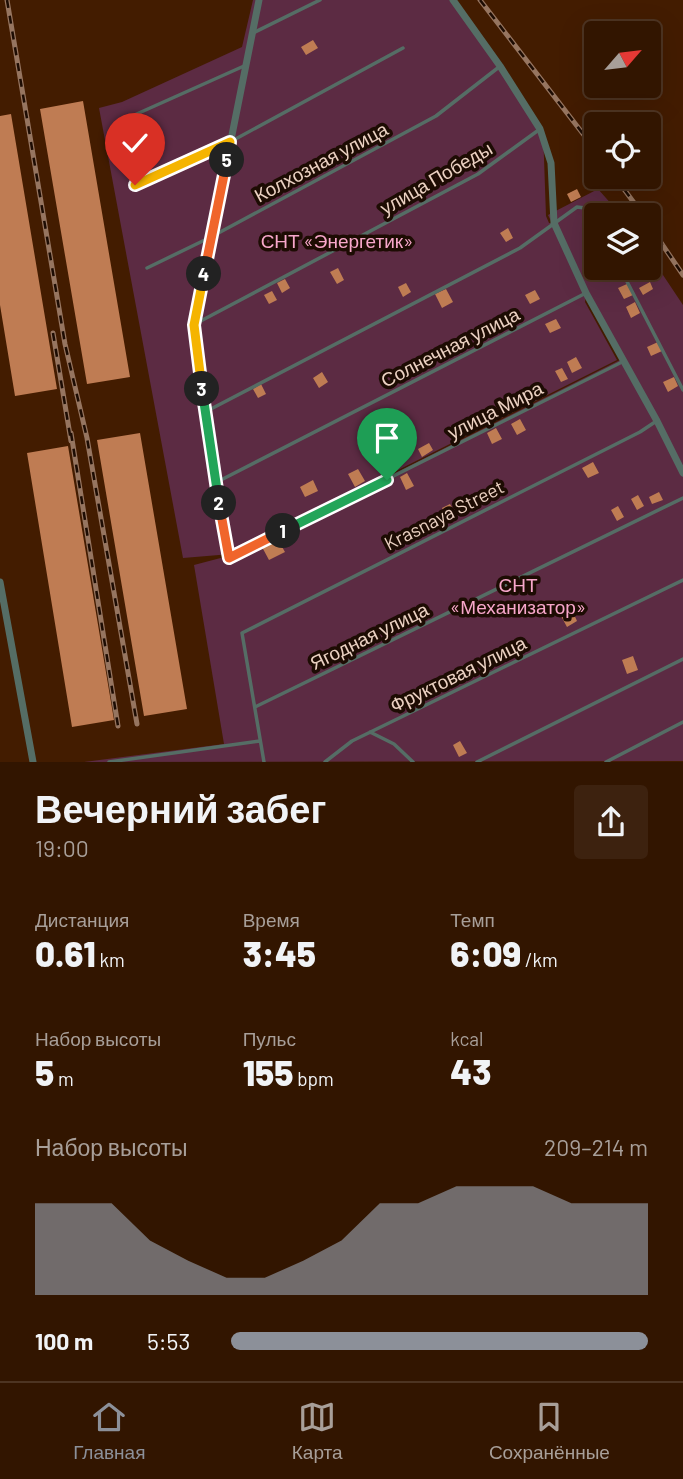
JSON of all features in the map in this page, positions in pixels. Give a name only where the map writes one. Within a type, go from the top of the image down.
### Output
[{"type":"street","points":[[229,558],[194,325],[259,0]]},
{"type":"street","points":[[453,0],[540,129],[551,163],[554,223],[586,293],[683,473]]},
{"type":"street","points":[[0,582],[33,761]]},
{"type":"lane","points":[[252,33],[320,0]]},
{"type":"lane","points":[[135,185],[230,142],[403,48]]},
{"type":"lane","points":[[121,121],[246,65]]},
{"type":"lane","name":"Колхозная улица","points":[[147,268],[211,237],[436,116],[500,66]]},
{"type":"lane","name":"улица Победы","points":[[194,325],[478,174],[540,129]]},
{"type":"lane","points":[[205,412],[520,247],[577,207],[584,208]]},
{"type":"lane","points":[[626,280],[683,390]]},
{"type":"lane","name":"Солнечная улица","points":[[216,484],[586,293]]},
{"type":"lane","name":"улица Мира","points":[[229,558],[624,361]]},
{"type":"lane","name":"Krasnaya Street","points":[[255,707],[242,633],[657,421]]},
{"type":"lane","name":"Ягодная улица","points":[[255,707],[683,498]]},
{"type":"lane","name":"Фруктовая улица","points":[[325,761],[352,741],[683,580]]},
{"type":"lane","points":[[477,761],[683,659]]},
{"type":"lane","points":[[255,707],[264,761]]},
{"type":"lane","points":[[606,761],[683,722]]},
{"type":"lane","points":[[370,732],[394,744],[413,761]]},
{"type":"lane","points":[[109,761],[260,741]]},
{"type":"green space","points":[[253,0],[455,0],[543,130],[546,216],[549,223],[552,223],[548,215],[598,189],[610,203],[584,203],[584,280],[661,280],[661,272],[683,305],[683,761],[84,762],[224,744],[194,565],[232,555],[620,360],[586,296],[585,302],[617,360],[231,554],[183,558],[99,108],[122,102],[242,47]]},
{"type":"building","points":[[313,40],[318,48],[306,55],[301,47]]},
{"type":"building","points":[[83,101],[130,377],[87,384],[40,109]]},
{"type":"building","points":[[11,114],[57,389],[15,396],[0,305],[0,116]]},
{"type":"building","points":[[577,189],[581,197],[571,202],[567,194]]},
{"type":"building","points":[[508,228],[513,238],[506,242],[500,233]]},
{"type":"building","points":[[338,268],[344,280],[337,284],[330,272]]},
{"type":"building","points":[[285,279],[290,288],[282,293],[277,283]]},
{"type":"building","points":[[650,282],[653,289],[643,295],[639,288]]},
{"type":"building","points":[[406,283],[411,292],[403,297],[398,287]]},
{"type":"building","points":[[627,284],[633,295],[624,299],[618,288]]},
{"type":"building","points":[[446,289],[453,302],[442,308],[435,294]]},
{"type":"building","points":[[535,290],[540,299],[530,304],[525,295]]},
{"type":"building","points":[[272,291],[277,300],[269,304],[264,295]]},
{"type":"building","points":[[635,302],[640,313],[631,318],[626,307]]},
{"type":"building","points":[[556,319],[561,328],[550,333],[545,324]]},
{"type":"building","points":[[658,342],[662,351],[651,356],[647,347]]},
{"type":"building","points":[[576,357],[582,368],[572,373],[567,362]]},
{"type":"building","points":[[562,368],[568,379],[561,382],[555,371]]},
{"type":"building","points":[[322,372],[328,382],[319,388],[313,378]]},
{"type":"building","points":[[674,377],[678,386],[668,392],[663,382]]},
{"type":"building","points":[[261,384],[266,394],[258,398],[253,389]]},
{"type":"building","points":[[520,419],[526,430],[517,435],[511,424]]},
{"type":"building","points":[[496,428],[502,439],[492,444],[487,433]]},
{"type":"building","points":[[140,433],[187,709],[144,716],[97,440]]},
{"type":"building","points":[[429,443],[433,450],[422,457],[418,449]]},
{"type":"building","points":[[68,446],[114,720],[72,727],[27,453]]},
{"type":"building","points":[[593,462],[599,473],[588,478],[582,468]]},
{"type":"building","points":[[358,469],[365,481],[355,487],[348,474]]},
{"type":"building","points":[[407,473],[414,486],[406,490],[400,477]]},
{"type":"building","points":[[313,480],[318,491],[305,497],[300,487]]},
{"type":"building","points":[[659,492],[663,500],[652,504],[649,497]]},
{"type":"building","points":[[638,495],[644,506],[637,510],[631,499]]},
{"type":"building","points":[[450,504],[457,516],[449,521],[442,508]]},
{"type":"building","points":[[618,506],[624,517],[617,521],[611,510]]},
{"type":"building","points":[[277,538],[285,552],[269,560],[262,547]]},
{"type":"building","points":[[572,610],[577,621],[567,627],[561,616]]},
{"type":"building","points":[[633,656],[638,670],[627,674],[622,660]]},
{"type":"building","points":[[460,741],[467,753],[459,757],[453,745]]},
{"type":"railway","points":[[7,0],[65,344],[87,438],[137,724]]},
{"type":"railway","points":[[480,0],[584,135]]},
{"type":"railway","points":[[624,189],[634,203]]},
{"type":"railway","points":[[661,243],[683,275]]},
{"type":"railway","points":[[53,333],[71,441]]},
{"type":"railway","points":[[71,433],[118,726]]},
{"type":"route","points":[[135,185],[230,142],[194,325],[229,558],[387,480]]},
{"type":"park label","name":"СНТ «Энергетик»","points":[[337,241]]},
{"type":"park label","name":"СНТ «Механизатор»","points":[[518,596]]}]
